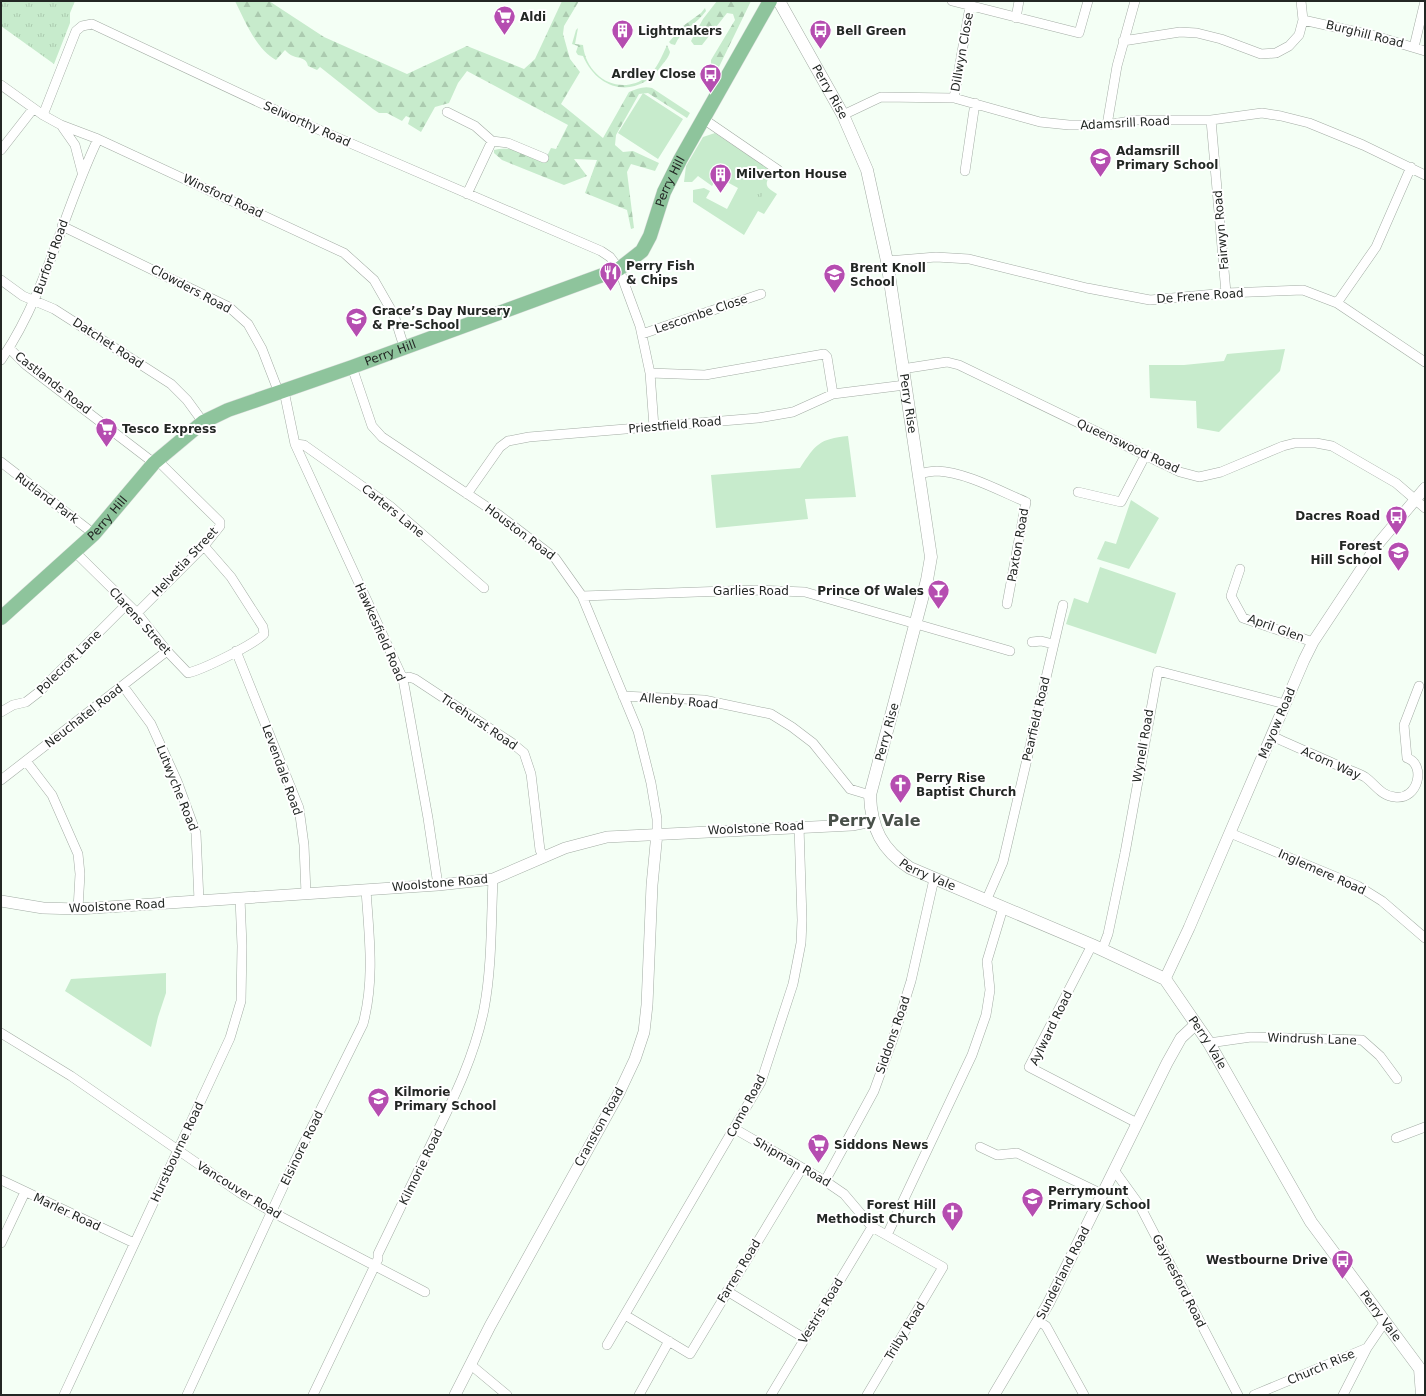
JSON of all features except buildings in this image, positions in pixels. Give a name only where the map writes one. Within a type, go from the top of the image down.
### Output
[{"type":"main road","name":"Perry Hill","points":[[1,618],[94,534],[156,462],[203,422],[228,410],[352,367],[619,269],[632,261],[645,246],[650,236],[664,192],[702,118],[770,1]]},
{"type":"main road","name":"Perry Rise","points":[[779,1],[843,115],[867,170],[887,261],[931,556],[927,580],[870,795],[872,821]]},
{"type":"main road","name":"Perry Vale","points":[[872,821],[889,851],[899,861],[910,868],[1097,947],[1165,979],[1209,1043],[1311,1222],[1384,1323],[1420,1369],[1422,1395]]},
{"type":"street","name":"Dillwyn Close","points":[[952,1],[1079,33],[1088,1]]},
{"type":"street","points":[[1016,18],[1019,1]]},
{"type":"street","points":[[1107,125],[1117,66],[1135,1]]},
{"type":"street","points":[[1124,41],[1172,33],[1197,33],[1221,38],[1261,54],[1276,53],[1290,46],[1299,35],[1303,20],[1301,1]]},
{"type":"street","points":[[1414,47],[1425,1]]},
{"type":"street","name":"Dillwyn Close","points":[[954,98],[970,6]]},
{"type":"street","name":"Burghill Road","points":[[1303,20],[1425,51]]},
{"type":"street","name":"Selworthy Road","points":[[43,115],[76,31],[82,26],[92,24],[301,122],[601,251],[610,257],[619,269]]},
{"type":"street","name":"Winsford Road","points":[[1,85],[33,109],[61,125],[98,139],[344,253],[374,280],[394,315],[404,347]]},
{"type":"street","name":"Adamsrill Road","points":[[843,115],[881,97],[954,98],[1040,122],[1069,125],[1107,125],[1136,120],[1211,120],[1262,113],[1309,123],[1363,145],[1425,175]]},
{"type":"street","points":[[965,171],[975,103]]},
{"type":"street","points":[[1,150],[33,109]]},
{"type":"street","points":[[447,112],[474,126],[492,141],[508,144],[544,158]]},
{"type":"street","points":[[702,118],[778,170]]},
{"type":"street","name":"Fairwyn Road","points":[[1211,120],[1226,293]]},
{"type":"street","points":[[61,125],[75,145],[82,172]]},
{"type":"street","name":"Burford Road","points":[[1,360],[9,348],[45,279],[62,226],[82,172],[98,139]]},
{"type":"street","points":[[467,194],[492,141]]},
{"type":"street","points":[[1337,303],[1376,247],[1397,203],[1411,167]]},
{"type":"street","name":"Clowders Road","points":[[62,226],[229,307],[248,324],[262,349],[282,392]]},
{"type":"street","name":"De Frene Road","points":[[887,261],[936,257],[969,259],[1087,288],[1150,300],[1226,293],[1303,290],[1337,303],[1425,362]]},
{"type":"street","points":[[619,269],[642,334],[650,373],[654,426]]},
{"type":"street","name":"Datchet Road","points":[[1,280],[23,296],[54,309],[171,384],[203,422]]},
{"type":"street","name":"Lescombe Close","points":[[642,334],[761,294]]},
{"type":"street","name":"Castlands Road","points":[[9,348],[26,365],[156,462]]},
{"type":"street","points":[[650,373],[705,375],[824,354],[827,357],[833,394]]},
{"type":"street","name":"Queenswood Road","points":[[902,369],[947,362],[959,365],[1145,456],[1180,472],[1199,477],[1221,472],[1274,449],[1295,443],[1332,446],[1396,483],[1415,500]]},
{"type":"street","name":"Houston Road","points":[[352,367],[372,426],[382,437],[518,529],[556,558],[582,596],[638,731],[650,776],[657,820],[657,833]]},
{"type":"street","name":"Priestfield Road","points":[[467,494],[500,447],[508,441],[529,437],[758,418],[793,412],[833,394],[905,385]]},
{"type":"street","name":"Hawkesfield Road","points":[[282,392],[294,444],[403,680],[428,818],[438,885]]},
{"type":"street","name":"Carters Lane","points":[[294,444],[304,445],[390,506],[484,588]]},
{"type":"street","points":[[1078,492],[1121,502],[1145,456]]},
{"type":"street","name":"Rutland Park","points":[[1,462],[94,534]]},
{"type":"street","name":"Helvetia Street","points":[[137,613],[204,546],[220,526],[220,522],[156,462]]},
{"type":"street","name":"Paxton Road","points":[[918,474],[936,471],[949,473],[984,484],[1026,502],[1007,604]]},
{"type":"street","name":"Mayow Road","points":[[1165,979],[1313,642],[1378,544],[1425,488]]},
{"type":"street","points":[[1415,500],[1425,508]]},
{"type":"street","points":[[204,546],[231,577],[263,627],[264,634],[259,639],[236,651]]},
{"type":"street","name":"Clarens Street","points":[[75,552],[137,613],[188,673],[236,651]]},
{"type":"street","name":"April Glen","points":[[1240,569],[1230,596],[1243,618],[1313,642]]},
{"type":"street","name":"Garlies Road","points":[[582,596],[755,590],[805,592],[1010,651]]},
{"type":"street","name":"Polecroft Lane","points":[[2,709],[26,702],[39,692],[127,604]]},
{"type":"street","name":"Pearfield Road","points":[[986,901],[1003,862],[1063,605]]},
{"type":"street","points":[[1032,642],[1040,641],[1053,644]]},
{"type":"street","name":"Neuchatel Road","points":[[1,780],[168,651]]},
{"type":"street","name":"Levendale Road","points":[[236,651],[299,808],[304,844],[306,894]]},
{"type":"street","name":"Wynell Road","points":[[1097,947],[1108,934],[1158,671],[1285,704]]},
{"type":"street","name":"Ticehurst Road","points":[[403,680],[410,677],[415,679],[512,743],[524,753],[531,774],[540,850],[544,857]]},
{"type":"street","name":"Lutwyche Road","points":[[123,686],[151,724],[177,781],[196,833],[199,901]]},
{"type":"street","name":"Acorn Way","points":[[1272,736],[1364,777],[1386,795],[1396,798],[1407,796],[1418,786],[1420,777],[1417,765],[1413,760],[1407,758],[1404,725],[1418,686]]},
{"type":"street","name":"Allenby Road","points":[[624,696],[704,700],[771,714],[792,727],[813,743],[850,789],[870,795]]},
{"type":"street","points":[[26,761],[52,795],[78,854],[80,874],[78,909]]},
{"type":"street","name":"Woolstone Road","points":[[1,901],[43,908],[78,909],[438,885],[493,879],[565,848],[607,837],[657,833],[852,824],[872,821]]},
{"type":"street","name":"Como Road","points":[[607,1345],[735,1129],[761,1082],[794,984],[801,942],[802,920],[798,826]]},
{"type":"street","name":"Cranston Road","points":[[455,1395],[494,1319],[619,1093],[635,1059],[644,1032],[647,1005],[652,886],[657,833]]},
{"type":"street","name":"Inglemere Road","points":[[1230,833],[1358,886],[1382,901],[1425,938]]},
{"type":"street","name":"Kilmorie Road","points":[[314,1395],[378,1259],[378,1254],[466,1071],[476,1042],[484,1010],[489,978],[493,879]]},
{"type":"street","name":"Siddons Road","points":[[825,1181],[874,1091],[911,981],[934,879]]},
{"type":"street","name":"Elsinore Road","points":[[187,1395],[272,1212],[363,1024],[367,1007],[371,970],[366,890]]},
{"type":"street","name":"Hurstbourne Road","points":[[64,1395],[230,1038],[241,1001],[242,946],[240,898]]},
{"type":"street","points":[[887,1235],[972,1055],[986,1015],[990,990],[987,961],[1003,908]]},
{"type":"street","name":"Aylward Road","points":[[1097,947],[1029,1068],[1137,1123]]},
{"type":"street","name":"Sunderland Road","points":[[994,1395],[1038,1321],[1181,1038],[1196,1024]]},
{"type":"street","name":"Vancouver Road","points":[[1,1033],[76,1080],[177,1150],[272,1212],[425,1292]]},
{"type":"street","name":"Windrush Lane","points":[[1209,1043],[1251,1037],[1362,1040],[1380,1056],[1397,1079]]},
{"type":"street","points":[[1396,1138],[1425,1126]]},
{"type":"street","name":"Shipman Road","points":[[735,1129],[825,1181],[844,1194],[872,1226],[943,1267]]},
{"type":"street","points":[[980,1147],[997,1155],[1017,1153],[1102,1194]]},
{"type":"street","name":"Farren Road","points":[[669,1341],[690,1354],[802,1168]]},
{"type":"street","name":"Gaynesford Road","points":[[1114,1170],[1140,1206],[1238,1395]]},
{"type":"street","name":"Marler Road","points":[[1,1180],[134,1243]]},
{"type":"street","points":[[1,1243],[25,1192]]},
{"type":"street","name":"Vestris Road","points":[[771,1395],[872,1226]]},
{"type":"street","name":"Trilby Road","points":[[867,1395],[943,1267]]},
{"type":"street","points":[[727,1291],[804,1338]]},
{"type":"street","points":[[624,1315],[669,1341],[639,1395]]},
{"type":"street","points":[[1038,1321],[1046,1326],[1084,1395]]},
{"type":"street","points":[[1342,1395],[1367,1348],[1384,1323]]},
{"type":"street","name":"Church Rise","points":[[1254,1395],[1367,1348]]},
{"type":"street","points":[[471,1365],[507,1395]]},
{"type":"green space","points":[[1,1],[75,1],[70,13],[70,23],[54,64],[1,26]]},
{"type":"green space","points":[[235,1],[269,1],[324,37],[407,74],[467,46],[524,69],[535,59],[562,1],[579,1],[564,26],[563,34],[570,59],[580,72],[561,104],[603,138],[629,92],[637,89],[646,87],[652,88],[690,113],[687,118],[648,93],[639,94],[616,135],[615,145],[623,152],[633,151],[659,163],[655,171],[631,164],[627,172],[634,228],[631,229],[627,210],[585,193],[597,160],[574,159],[587,176],[564,185],[502,160],[494,153],[494,150],[514,150],[544,162],[551,148],[556,149],[568,125],[467,71],[458,83],[449,103],[435,107],[421,132],[408,124],[410,118],[406,116],[402,121],[387,113],[379,113],[320,67],[317,70],[308,66],[306,61],[292,56],[285,50],[276,60],[257,42],[247,26]]},
{"type":"green space","points":[[717,1],[751,1],[718,69],[711,68],[711,60],[735,20],[733,14],[727,13],[702,45],[694,45],[691,41],[703,19]]},
{"type":"green space","points":[[705,8],[706,11],[702,16],[681,35],[675,45],[669,42],[683,26],[701,13]]},
{"type":"green space","points":[[578,28],[575,44],[583,45],[590,66],[606,81],[626,85],[637,82],[648,76],[657,66],[667,45],[670,52],[669,56],[653,76],[642,83],[631,87],[620,87],[609,84],[599,78],[590,68],[583,56],[578,55],[576,52],[578,46],[572,44]]},
{"type":"green space","points":[[643,93],[683,119],[658,159],[618,133]]},
{"type":"green space","points":[[715,133],[770,170],[767,186],[777,194],[764,214],[758,211],[744,235],[693,202],[693,190],[704,188],[710,191],[706,198],[727,209],[738,188],[718,177],[712,186],[698,176],[692,182],[684,182],[686,166],[703,137]]},
{"type":"green space","points":[[757,182],[767,188],[760,199],[751,193]]},
{"type":"green space","points":[[1285,349],[1280,371],[1219,432],[1197,428],[1196,401],[1150,398],[1149,365],[1184,365],[1224,361],[1227,354]]},
{"type":"green space","points":[[848,436],[856,497],[805,499],[808,519],[716,528],[711,475],[800,468],[810,453],[819,444],[838,437]]},
{"type":"green space","points":[[1131,500],[1159,518],[1129,569],[1097,559],[1105,541],[1116,544]]},
{"type":"green space","points":[[1100,567],[1176,593],[1156,654],[1066,624],[1074,598],[1088,603]]},
{"type":"green space","points":[[166,973],[166,993],[158,1017],[151,1047],[65,991],[71,979]]},
{"type":"place","name":"Aldi","points":[[505,36]]},
{"type":"place","name":"Lightmakers","points":[[623,50]]},
{"type":"place","name":"Bell Green","points":[[821,50]]},
{"type":"place","name":"Ardley Close","points":[[711,94]]},
{"type":"place","name":"Adamsrill Primary School","points":[[1101,178]]},
{"type":"place","name":"Milverton House","points":[[721,194]]},
{"type":"place","name":"Perry Fish & Chips","points":[[611,292]]},
{"type":"place","name":"Brent Knoll School","points":[[834,294]]},
{"type":"place","name":"Grace’s Day Nursery & Pre-School","points":[[356,338]]},
{"type":"place","name":"Tesco Express","points":[[106,448]]},
{"type":"place","name":"Dacres Road","points":[[1396,536]]},
{"type":"place","name":"Forest Hill School","points":[[1398,572]]},
{"type":"place","name":"Prince Of Wales","points":[[939,610]]},
{"type":"place","name":"Perry Rise Baptist Church","points":[[901,804]]},
{"type":"place","name":"Kilmorie Primary School","points":[[379,1118]]},
{"type":"place","name":"Siddons News","points":[[819,1164]]},
{"type":"place","name":"Perrymount Primary School","points":[[1032,1218]]},
{"type":"place","name":"Forest Hill Methodist Church","points":[[952,1232]]},
{"type":"place","name":"Westbourne Drive","points":[[1343,1280]]},
{"type":"district","name":"Perry Vale","points":[[874,820]]}]
